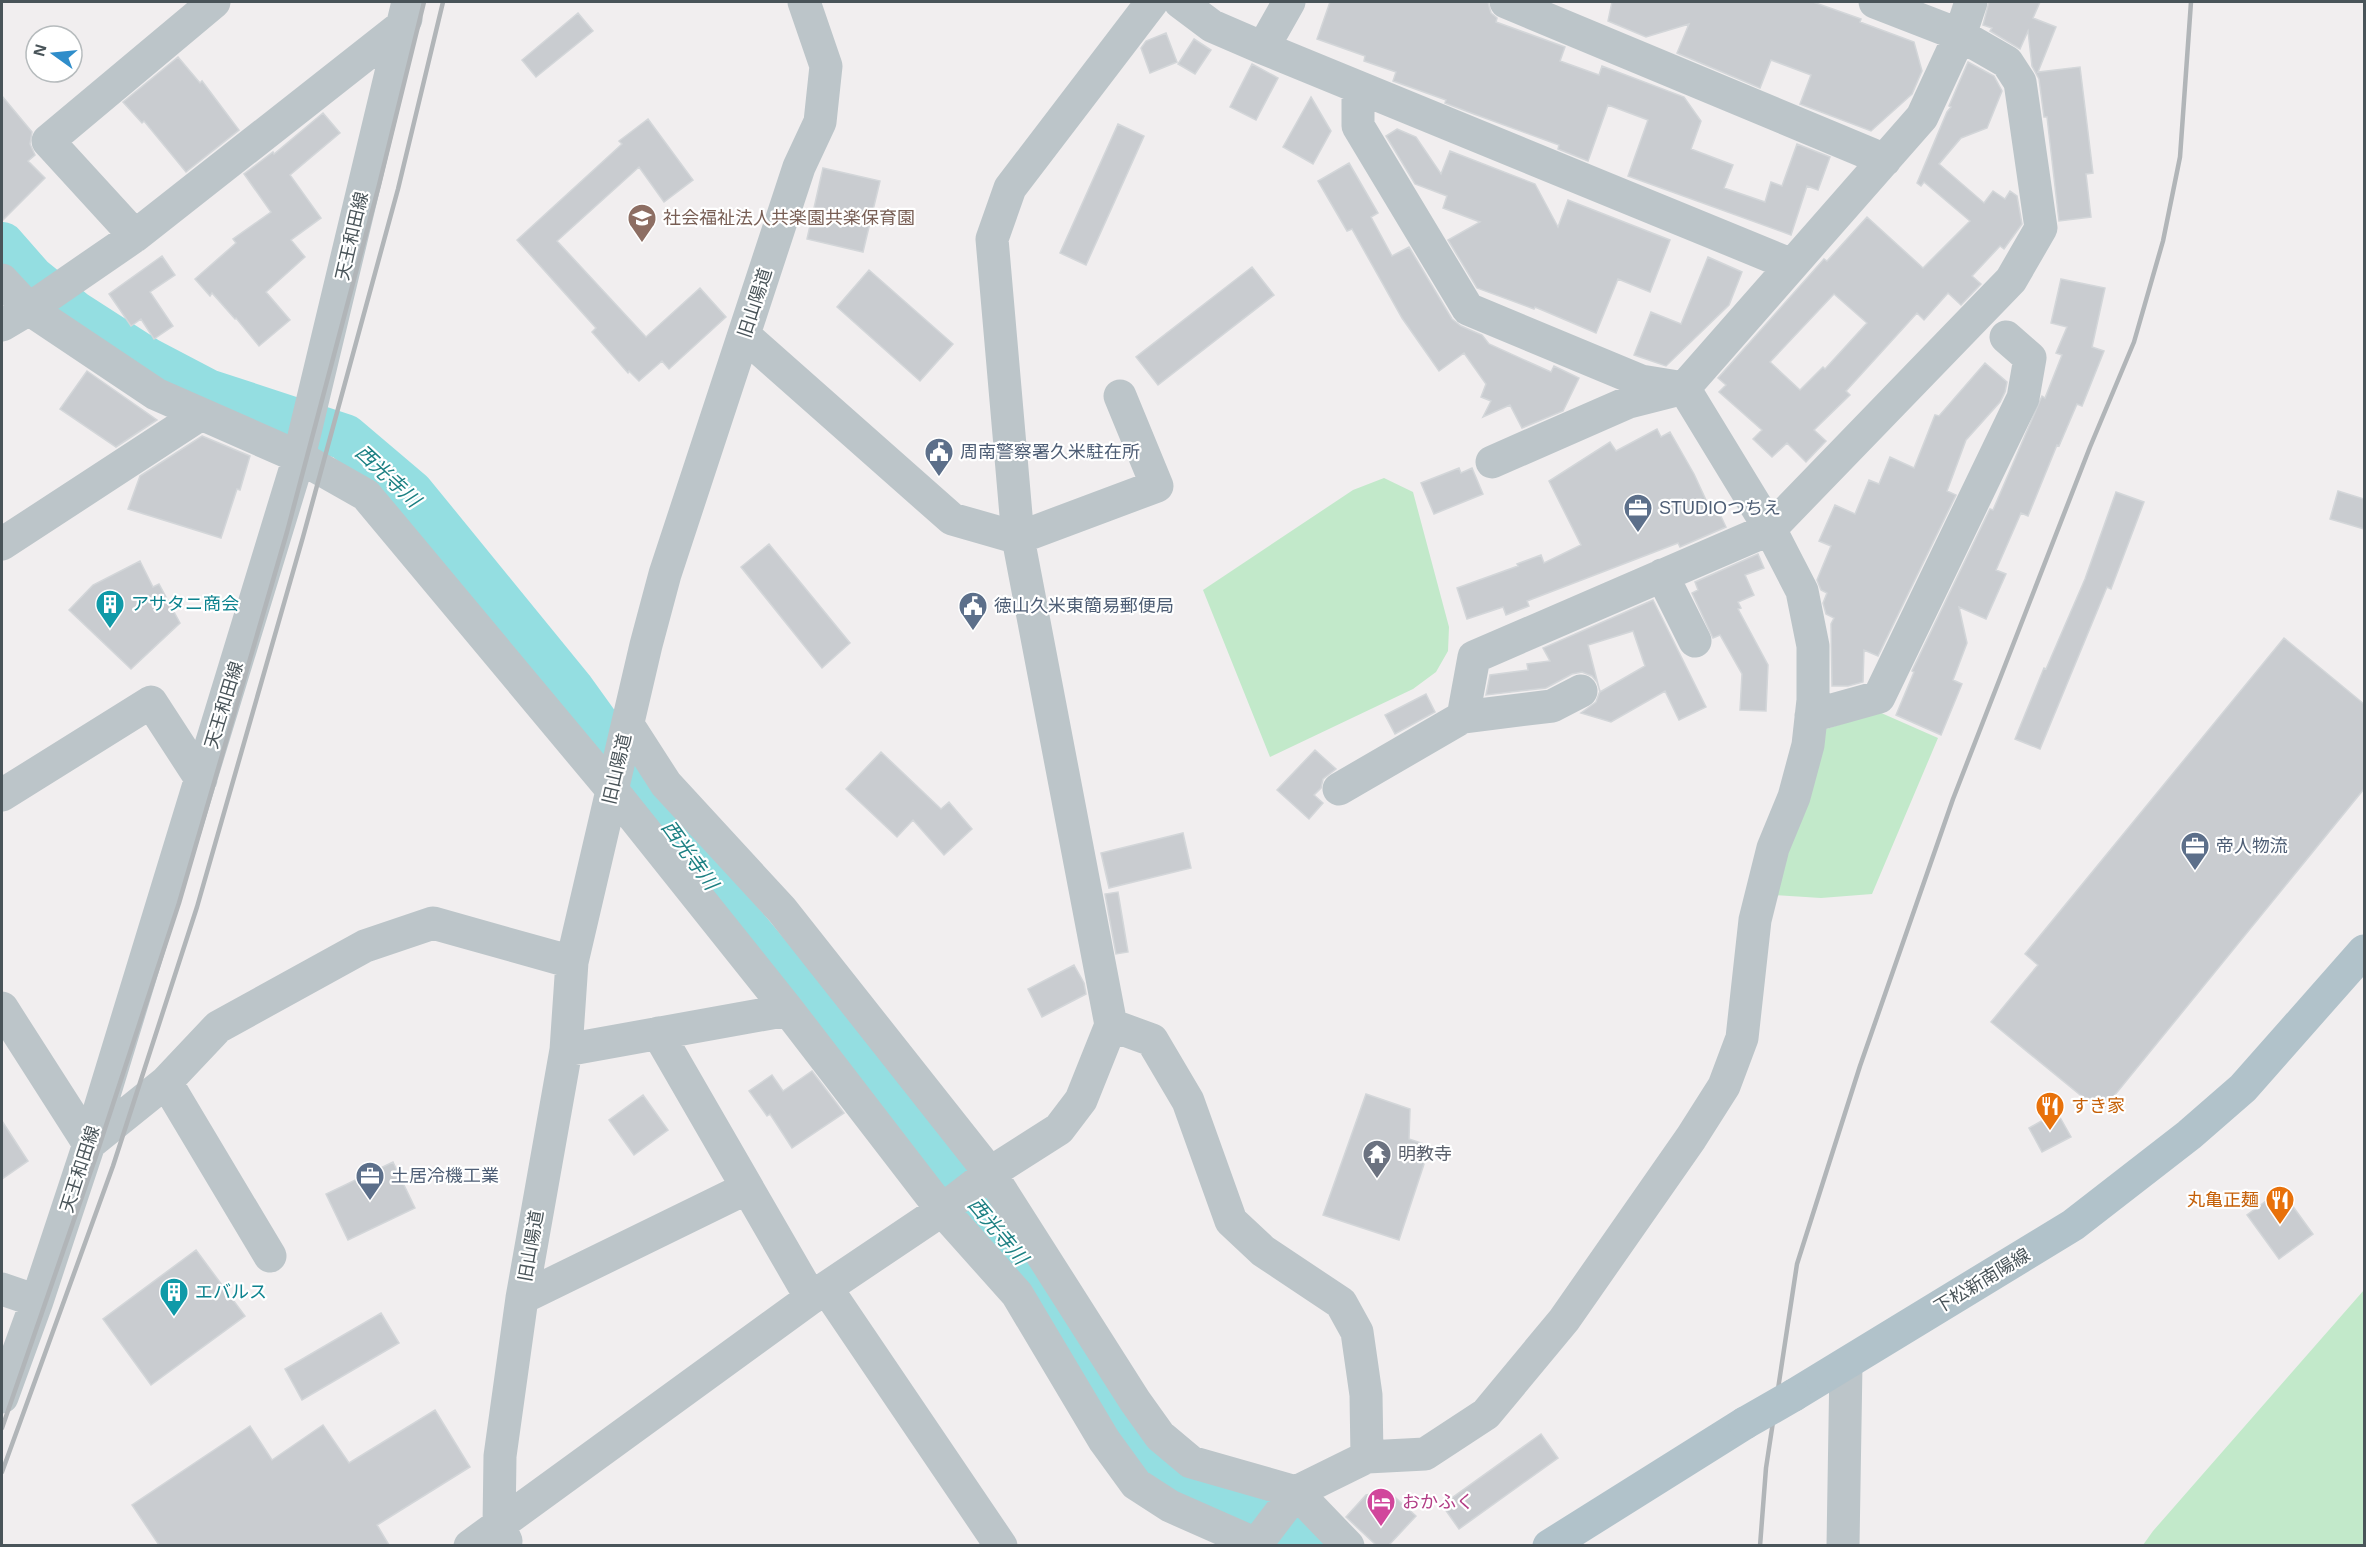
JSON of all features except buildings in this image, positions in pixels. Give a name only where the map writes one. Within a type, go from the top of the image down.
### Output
[{"type":"main road","name":"下松新南陽線","points":[[1549,1545],[1744,1423],[1846,1364],[2073,1225],[2189,1135],[2243,1088],[2364,951]]},
{"type":"street","points":[[135,236],[48,141],[214,2]]},
{"type":"street","name":"旧山陽道","points":[[503,1536],[500,1456],[522,1298],[566,1050],[572,962],[665,574],[799,166],[820,122],[826,66],[804,2]]},
{"type":"street","points":[[470,1545],[503,1536],[819,1294],[942,1210],[990,1173],[1059,1129],[1081,1100],[1111,1024],[1018,538],[992,239],[1010,188],[1152,2]]},
{"type":"street","points":[[1180,2],[1212,26],[1263,48],[1792,265]]},
{"type":"street","points":[[1263,48],[1289,2]]},
{"type":"street","points":[[1506,2],[1885,160]]},
{"type":"street","points":[[1463,717],[1474,657],[1770,529],[2011,280],[2041,228],[2020,82],[2007,62],[1960,35],[1875,2]]},
{"type":"street","points":[[1492,462],[1629,402],[1684,388],[1922,117],[1960,35],[1971,2]]},
{"type":"street","points":[[15,317],[135,236],[408,10]]},
{"type":"street","name":"天王和田線","points":[[2,1397],[37,1301],[88,1144],[299,457],[408,10]]},
{"type":"street","points":[[2,280],[15,317],[156,394],[299,457],[366,495],[613,791],[788,1010],[942,1210],[1017,1294],[1104,1440],[1136,1484],[1170,1506],[1255,1545],[1296,1492],[1367,1457],[1425,1454],[1486,1414],[1564,1320],[1691,1138],[1724,1086],[1742,1038],[1755,920],[1773,848],[1797,786],[1808,745],[1811,716],[1813,646],[1802,591],[1770,529],[1684,388],[1641,381],[1468,309],[1358,126],[1358,88]]},
{"type":"street","points":[[745,336],[952,519],[1018,538],[1158,486],[1120,396]]},
{"type":"street","points":[[1811,716],[1879,697],[2023,398],[2030,358],[2006,337]]},
{"type":"street","points":[[2,544],[201,414]]},
{"type":"street","points":[[1662,576],[1695,641]]},
{"type":"street","points":[[1339,789],[1463,717],[1552,706],[1581,691]]},
{"type":"street","points":[[2,795],[151,702],[201,779]]},
{"type":"street","points":[[628,725],[666,784],[782,910],[990,1173],[1135,1401],[1160,1436],[1191,1462],[1296,1492],[1348,1545]]},
{"type":"street","points":[[2,1008],[88,1144],[166,1082],[218,1027],[365,946],[433,923],[572,962]]},
{"type":"street","points":[[566,1050],[788,1010]]},
{"type":"street","points":[[1111,1024],[1152,1041],[1188,1101],[1231,1221],[1263,1251],[1341,1303],[1357,1332],[1366,1395],[1367,1457]]},
{"type":"street","points":[[658,1034],[747,1188],[819,1294],[1000,1545]]},
{"type":"street","points":[[166,1082],[270,1256]]},
{"type":"street","points":[[522,1298],[747,1188]]},
{"type":"street","points":[[2,1289],[37,1301]]},
{"type":"street","points":[[1843,1545],[1846,1364]]},
{"type":"green space","points":[[1384,478],[1413,492],[1449,627],[1448,651],[1436,672],[1413,689],[1270,757],[1203,590],[1353,490]]},
{"type":"green space","points":[[1879,712],[1938,738],[1872,894],[1821,898],[1772,895],[1820,731]]},
{"type":"green space","points":[[2364,1290],[2364,1545],[2143,1545],[2153,1531]]},
{"type":"waterway","name":"西光寺川","points":[[2,245],[31,278],[74,313],[147,360],[208,392],[345,437],[411,493],[571,689],[727,906],[1028,1266],[1140,1454],[1310,1546]]},
{"type":"railway","points":[[2,1428],[95,1159],[179,903],[287,532],[379,185],[424,2]]},
{"type":"railway","points":[[2,1472],[113,1166],[197,907],[303,537],[398,189],[443,2]]},
{"type":"railway","points":[[1760,1546],[1766,1468],[1797,1264],[1860,1066],[1953,799],[2090,447],[2134,342],[2163,241],[2180,157],[2191,2]]},
{"type":"place","name":"社会福祉法人共楽園共楽保育園","points":[[642,244]]},
{"type":"place","name":"周南警察署久米駐在所","points":[[939,478]]},
{"type":"place","name":"STUDIOつちえ","points":[[1638,534]]},
{"type":"place","name":"アサタニ商会","points":[[110,630]]},
{"type":"place","name":"徳山久米東簡易郵便局","points":[[973,632]]},
{"type":"place","name":"帝人物流","points":[[2195,872]]},
{"type":"place","name":"すき家","points":[[2050,1132]]},
{"type":"place","name":"明教寺","points":[[1377,1180]]},
{"type":"place","name":"土居冷機工業","points":[[370,1202]]},
{"type":"place","name":"丸亀正麺","points":[[2280,1226]]},
{"type":"place","name":"エバルス","points":[[174,1318]]},
{"type":"place","name":"おかふく","points":[[1381,1528]]}]
